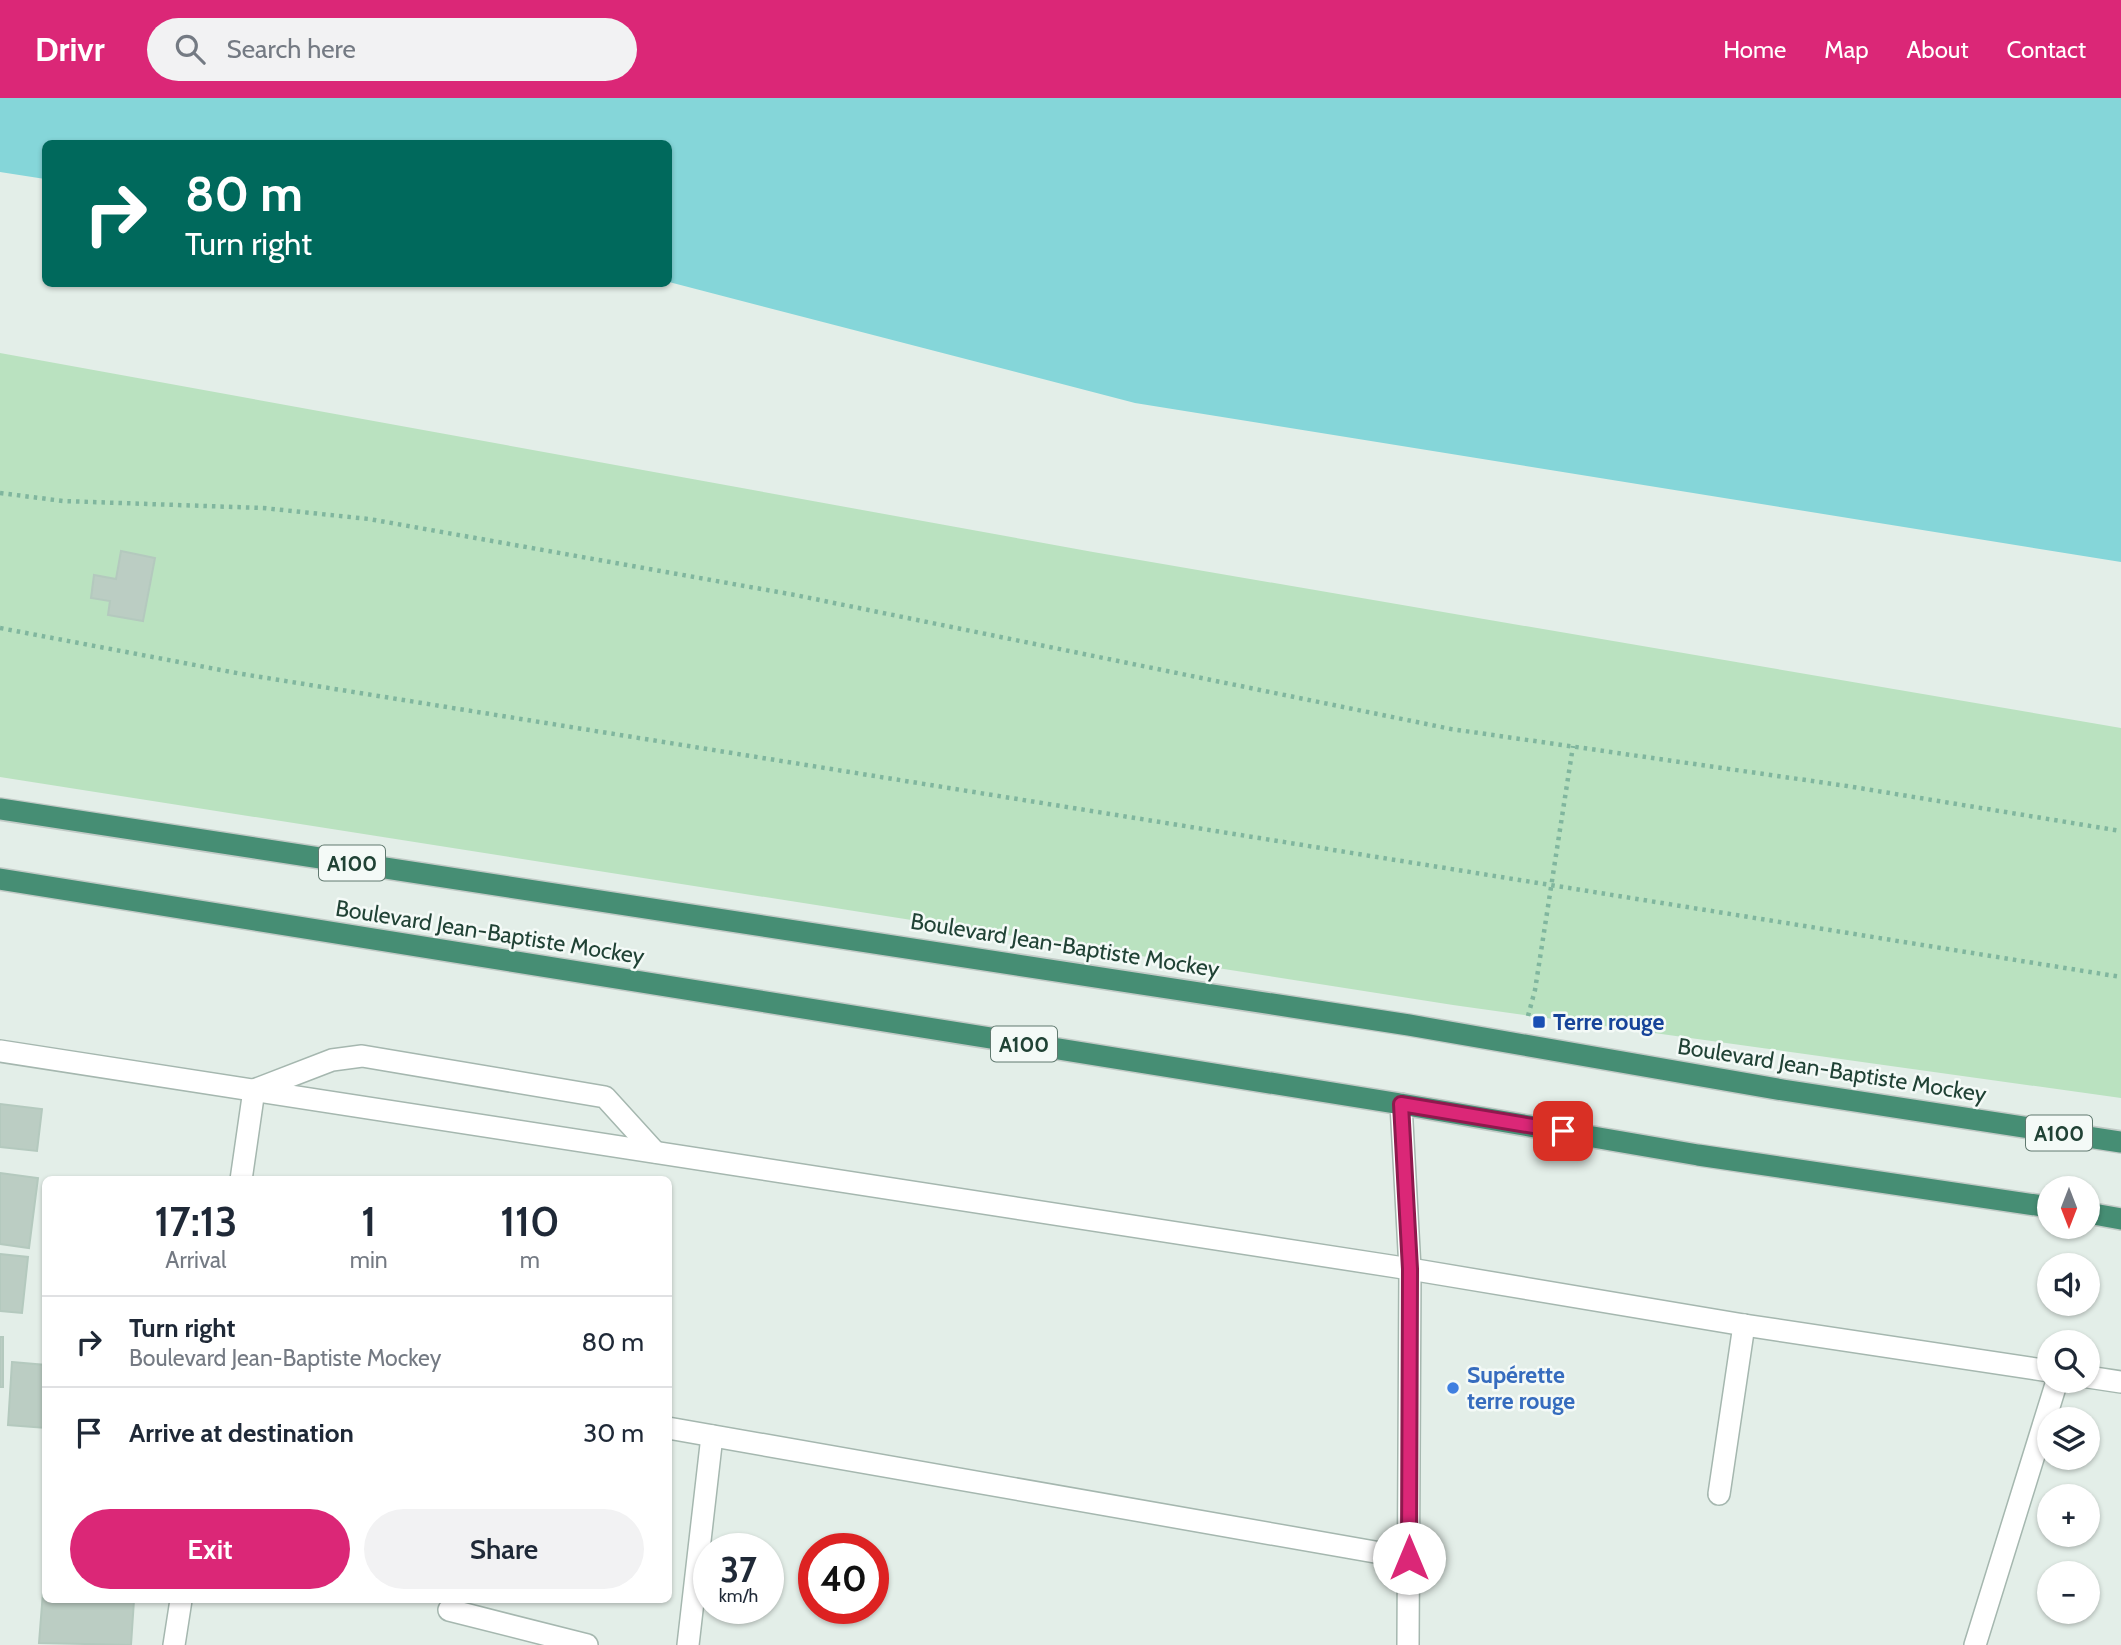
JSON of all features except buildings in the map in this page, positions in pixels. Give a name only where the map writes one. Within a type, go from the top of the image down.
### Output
[{"type":"highway","name":"Boulevard Jean-Baptiste Mockey","points":[[0,809],[1520,1044],[1783,1090],[2121,1142]]},
{"type":"highway","name":"Boulevard Jean-Baptiste Mockey","points":[[0,879],[1401,1104],[1698,1155],[2037,1205]]},
{"type":"highway","points":[[2100,1215],[2121,1219]]},
{"type":"street","points":[[0,1052],[1410,1269],[1744,1325],[2037,1369]]},
{"type":"street","points":[[254,1090],[332,1060],[362,1056],[606,1097],[655,1152]]},
{"type":"street","points":[[242,1176],[254,1090]]},
{"type":"street","points":[[1401,1104],[1410,1269],[1408,1645]]},
{"type":"street","points":[[1719,1494],[1744,1325]]},
{"type":"street","points":[[2100,1379],[2121,1382]]},
{"type":"street","points":[[1975,1645],[2053,1393]]},
{"type":"street","points":[[672,1429],[1409,1558]]},
{"type":"street","points":[[688,1645],[712,1436]]},
{"type":"street","points":[[174,1645],[181,1603]]},
{"type":"street","points":[[449,1610],[587,1645]]},
{"type":"path","points":[[0,493],[63,501],[263,508],[369,519],[795,595],[1451,729],[1847,786],[2121,831]]},
{"type":"path","points":[[0,628],[242,674],[2121,977]]},
{"type":"path","points":[[1520,1044],[1535,990],[1573,747]]},
{"type":"green space","points":[[0,353],[1093,552],[2121,728],[2121,1098],[1453,1005],[0,777]]},
{"type":"water","points":[[0,98],[2121,98],[2121,562],[1135,403],[672,283],[672,140],[42,140],[42,179],[0,172]]},
{"type":"place","name":"Terre rouge","points":[[1539,1022]]},
{"type":"place","name":"Supérette terre rouge","points":[[1453,1388]]},
{"type":"route","points":[[1409,1558],[1410,1269],[1401,1104],[1563,1131]]}]
